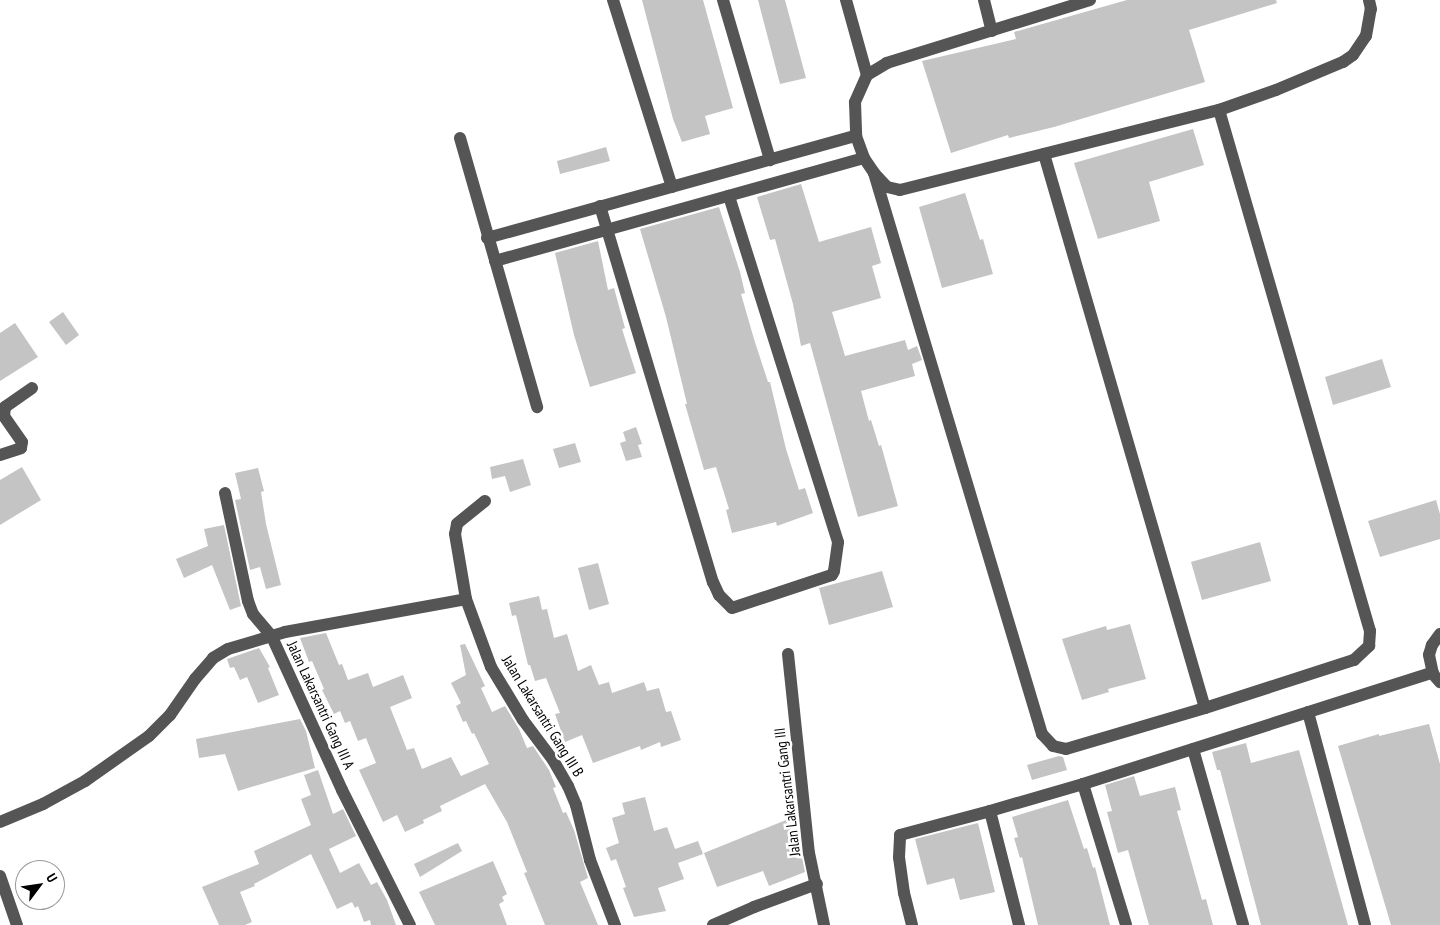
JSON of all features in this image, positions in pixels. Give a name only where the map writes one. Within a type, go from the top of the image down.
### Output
[{"type":"street","points":[[613,0],[672,187]]},
{"type":"street","points":[[723,0],[770,160]]},
{"type":"street","points":[[846,0],[867,75]]},
{"type":"street","points":[[984,0],[992,31]]},
{"type":"street","points":[[1090,0],[887,63],[867,75],[856,102],[856,136],[864,158],[874,173],[887,187],[900,190],[1218,110],[1276,90],[1343,62],[1353,55],[1366,36],[1371,9],[1370,0]]},
{"type":"street","points":[[874,173],[1042,734],[1053,746],[1066,749],[1205,708],[1354,660],[1369,646],[1370,630],[1218,110]]},
{"type":"street","points":[[487,238],[856,136]]},
{"type":"street","points":[[460,138],[487,238],[537,407]]},
{"type":"street","points":[[1044,154],[1205,708]]},
{"type":"street","points":[[495,261],[864,158]]},
{"type":"street","points":[[600,206],[713,582],[719,595],[732,608],[832,575],[838,542],[729,196]]},
{"type":"street","points":[[0,455],[21,448],[22,442],[4,416],[5,407],[32,388]]},
{"type":"street","name":"Jalan Lakarsantri Gang III A","points":[[225,493],[248,601],[253,614],[272,637],[342,790],[410,925]]},
{"type":"street","name":"Jalan Lakarsantri Gang III B","points":[[485,501],[457,524],[456,534],[466,598],[491,667],[523,720],[553,760],[568,786],[576,805],[590,860],[615,925]]},
{"type":"street","points":[[0,822],[44,804],[85,781],[148,736],[170,715],[195,679],[220,652],[285,632],[466,598]]},
{"type":"street","points":[[912,925],[904,893],[898,837],[902,834],[990,812],[1308,712],[1436,677],[1429,655],[1432,645],[1440,634]]},
{"type":"street","name":"Jalan Lakarsantri Gang III","points":[[788,654],[807,836],[824,925]]},
{"type":"street","points":[[1308,712],[1365,925]]},
{"type":"street","points":[[1193,749],[1243,925]]},
{"type":"street","points":[[1083,784],[1126,925]]},
{"type":"street","points":[[990,812],[1019,925]]},
{"type":"street","points":[[0,876],[17,925]]},
{"type":"street","points":[[713,925],[754,907],[817,884]]},
{"type":"building","points":[[642,0],[703,0],[733,108],[705,116],[710,134],[682,142],[673,119]]},
{"type":"building","points":[[758,0],[785,0],[806,78],[780,84]]},
{"type":"building","points":[[1127,0],[1276,0],[1277,3],[1189,30],[1205,82],[1054,127],[1009,138],[1008,135],[951,153],[922,61],[1016,39],[1014,32]]},
{"type":"building","points":[[1193,129],[1204,165],[1149,182],[1160,221],[1098,239],[1074,163]]},
{"type":"building","points":[[606,147],[610,161],[560,174],[557,161]]},
{"type":"building","points":[[801,184],[819,242],[871,227],[881,263],[872,266],[881,298],[832,312],[845,356],[905,340],[908,350],[917,346],[922,360],[912,364],[915,376],[861,391],[869,421],[871,420],[879,446],[881,445],[898,506],[858,517],[810,343],[801,346],[793,304],[775,239],[770,240],[757,197]]},
{"type":"building","points":[[965,193],[980,240],[983,239],[993,274],[942,288],[919,207]]},
{"type":"building","points":[[719,207],[740,272],[745,293],[741,294],[768,382],[770,382],[786,449],[799,490],[805,488],[813,513],[777,526],[776,522],[732,533],[726,510],[729,509],[716,467],[704,470],[685,404],[687,404],[666,317],[640,229]]},
{"type":"building","points":[[598,241],[608,290],[614,288],[625,328],[622,329],[636,373],[590,387],[574,335],[555,253]]},
{"type":"building","points":[[63,312],[79,335],[66,345],[49,322]]},
{"type":"building","points":[[15,323],[38,357],[0,381],[0,333]]},
{"type":"building","points":[[1382,359],[1391,387],[1333,405],[1325,377]]},
{"type":"building","points":[[636,427],[642,444],[638,445],[642,457],[626,461],[620,443],[626,441],[623,432]]},
{"type":"building","points":[[575,443],[581,462],[559,468],[553,449]]},
{"type":"building","points":[[523,459],[531,485],[510,492],[505,476],[492,479],[490,467]]},
{"type":"building","points":[[22,467],[41,500],[0,525],[0,480]]},
{"type":"building","points":[[258,468],[264,491],[261,492],[266,524],[281,585],[266,589],[260,567],[250,570],[235,500],[241,499],[235,473]]},
{"type":"building","points":[[1436,500],[1440,514],[1440,539],[1380,557],[1368,521]]},
{"type":"building","points":[[224,525],[241,606],[230,610],[212,565],[184,578],[176,559],[208,546],[204,529]]},
{"type":"building","points":[[1260,542],[1271,581],[1202,600],[1191,562]]},
{"type":"building","points":[[598,563],[609,604],[589,610],[578,568]]},
{"type":"building","points":[[882,571],[893,607],[829,625],[819,588]]},
{"type":"building","points":[[539,596],[542,610],[547,609],[554,638],[567,634],[578,671],[591,665],[599,685],[609,682],[612,693],[644,682],[647,691],[659,688],[666,712],[671,711],[681,740],[661,747],[660,742],[641,750],[640,746],[593,763],[582,735],[565,742],[555,714],[560,713],[546,678],[535,681],[530,665],[528,665],[516,615],[512,616],[509,603]]},
{"type":"building","points":[[1130,624],[1146,679],[1108,689],[1109,692],[1082,700],[1062,639],[1106,626],[1107,630]]},
{"type":"building","points":[[326,633],[339,665],[342,664],[348,680],[368,673],[373,687],[403,675],[412,698],[390,707],[407,750],[414,748],[422,769],[451,757],[461,776],[489,764],[474,733],[472,734],[466,721],[463,722],[456,706],[461,703],[451,683],[466,675],[460,645],[465,644],[485,686],[481,688],[492,712],[505,706],[519,729],[527,748],[533,746],[549,770],[556,787],[553,788],[563,813],[566,812],[574,830],[588,878],[580,882],[598,925],[545,925],[524,873],[527,872],[507,822],[485,784],[440,806],[442,811],[423,820],[424,823],[405,832],[397,815],[383,822],[359,770],[376,763],[366,738],[358,741],[350,721],[345,723],[340,711],[334,714],[322,690],[324,689],[312,661],[309,662],[300,638]]},
{"type":"building","points":[[259,648],[270,667],[268,668],[279,695],[258,703],[247,677],[240,680],[234,667],[230,668],[227,659]]},
{"type":"building","points":[[300,719],[306,731],[315,768],[238,791],[225,754],[199,758],[196,739]]},
{"type":"building","points":[[1429,724],[1440,764],[1440,925],[1391,925],[1338,746],[1379,734],[1379,736]]},
{"type":"building","points":[[1246,743],[1251,763],[1299,750],[1348,925],[1261,925],[1220,770],[1217,770],[1212,752]]},
{"type":"building","points":[[1059,756],[1063,757],[1067,770],[1032,780],[1027,765]]},
{"type":"building","points":[[318,770],[333,814],[343,809],[356,836],[329,849],[340,873],[359,863],[371,885],[377,882],[387,900],[396,925],[371,925],[370,920],[364,922],[358,906],[355,908],[352,902],[337,909],[311,854],[254,884],[255,886],[240,892],[252,922],[245,925],[219,925],[202,887],[259,864],[254,851],[311,825],[301,799],[311,795],[304,775]]},
{"type":"building","points":[[1134,776],[1140,796],[1175,787],[1181,810],[1177,811],[1202,900],[1206,899],[1213,925],[1149,925],[1128,850],[1118,853],[1107,812],[1112,811],[1105,785]]},
{"type":"building","points":[[645,797],[654,831],[667,827],[675,849],[698,841],[703,854],[678,863],[684,879],[658,888],[666,911],[634,917],[623,888],[626,887],[616,859],[611,861],[606,848],[619,843],[612,818],[625,814],[622,803]]},
{"type":"building","points":[[1068,800],[1084,849],[1087,848],[1093,868],[1095,867],[1110,925],[1038,925],[1022,857],[1020,858],[1014,838],[1018,837],[1012,817]]},
{"type":"building","points":[[786,820],[796,844],[798,843],[800,848],[805,872],[769,886],[763,871],[717,887],[704,853]]},
{"type":"building","points":[[978,823],[995,892],[960,900],[954,878],[927,885],[915,839]]},
{"type":"building","points":[[458,843],[462,851],[420,877],[414,864]]},
{"type":"building","points":[[493,861],[507,894],[502,897],[504,901],[499,904],[507,925],[435,925],[419,892]]}]
